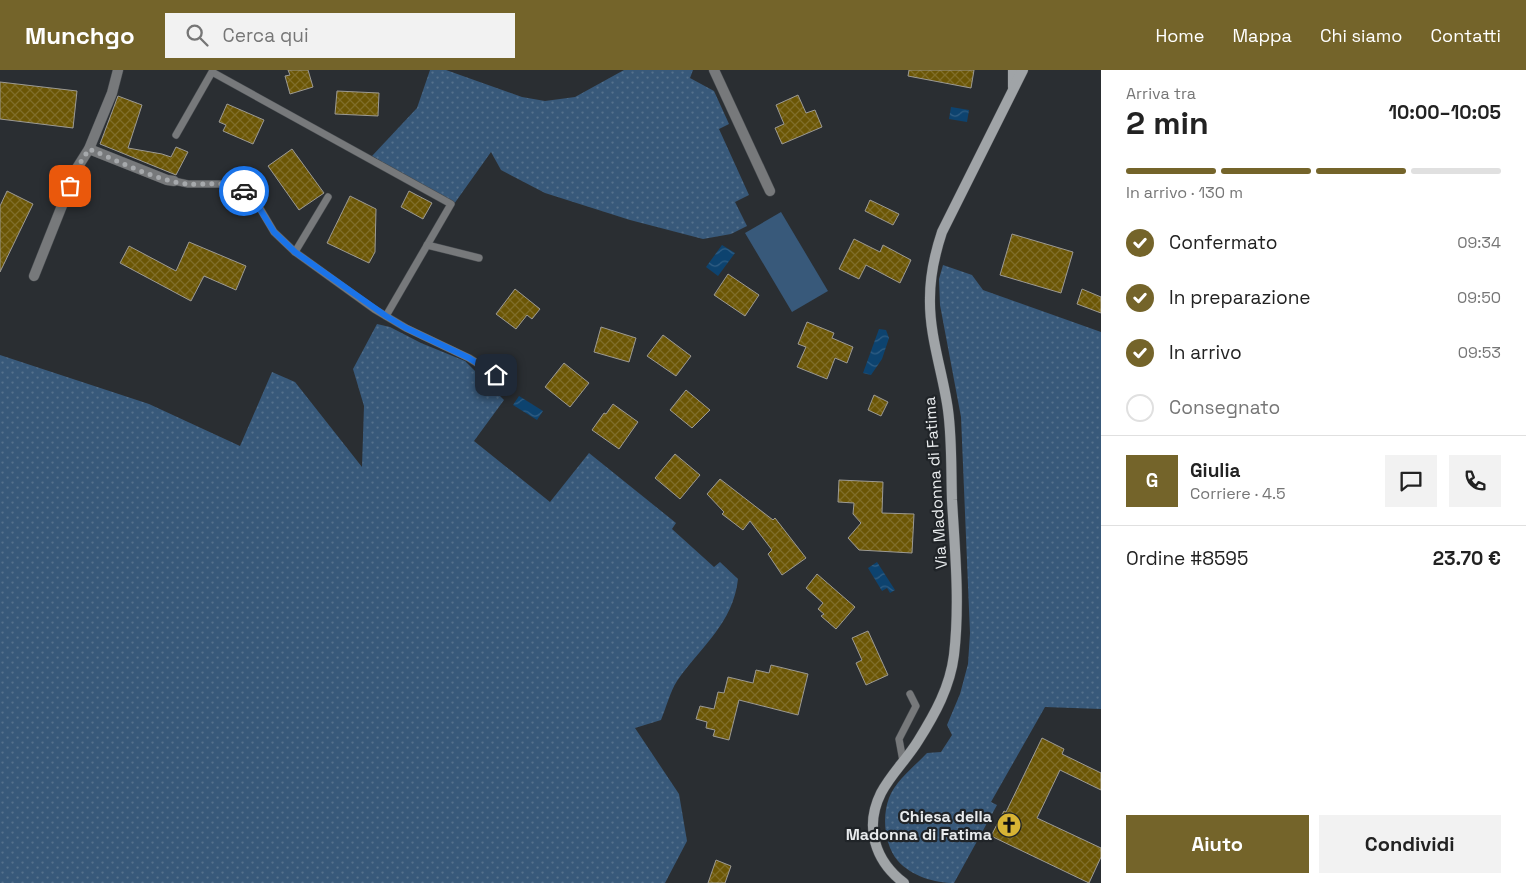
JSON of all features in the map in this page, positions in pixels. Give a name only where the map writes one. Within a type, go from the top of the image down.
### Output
[{"type":"main road","points":[[1013,70],[1013,88]]},
{"type":"main road","name":"Via Madonna di Fatima","points":[[904,883],[893,874],[881,859],[877,850],[874,829],[876,805],[888,782],[917,744],[931,721],[946,689],[953,660],[956,635],[957,609],[948,411],[933,335],[930,300],[931,277],[942,232],[1023,70]]},
{"type":"street","points":[[34,276],[77,168],[89,149],[112,93],[118,70]]},
{"type":"street","points":[[714,70],[770,191]]},
{"type":"street","points":[[89,149],[174,182]]},
{"type":"lane","points":[[176,135],[212,72],[451,204],[386,316]]},
{"type":"lane","points":[[174,182],[227,184],[242,189],[258,206],[274,232],[295,252],[386,316],[406,328],[469,358],[496,375]]},
{"type":"lane","points":[[295,252],[328,197]]},
{"type":"lane","points":[[427,245],[479,258]]},
{"type":"lane","points":[[903,761],[899,739],[916,706],[910,694]]},
{"type":"shaded area","points":[[430,70],[446,70],[522,97],[545,101],[575,97],[624,70],[693,70],[690,78],[714,91],[729,124],[719,129],[749,195],[735,202],[747,226],[731,234],[703,239],[630,220],[545,193],[501,170],[491,152],[454,204],[372,156],[417,108]]},
{"type":"shaded area","points":[[781,212],[828,291],[792,312],[745,233]]},
{"type":"shaded area","points":[[943,265],[972,275],[983,290],[1101,332],[1101,709],[1045,707],[991,802],[997,805],[954,883],[924,878],[903,866],[890,847],[885,822],[889,798],[896,785],[927,753],[941,752],[952,735],[947,725],[960,694],[968,664],[970,633],[961,417],[940,305],[939,279]]},
{"type":"shaded area","points":[[377,324],[390,327],[421,343],[465,361],[504,400],[474,441],[550,502],[589,453],[676,523],[672,529],[714,567],[720,562],[738,579],[735,595],[723,622],[677,681],[661,720],[635,728],[679,794],[687,841],[665,883],[0,883],[0,355],[149,404],[240,446],[272,372],[295,382],[362,467],[364,406],[353,369]]},
{"type":"water","points":[[951,107],[969,110],[967,122],[949,119]]},
{"type":"water","points":[[722,245],[735,253],[718,276],[706,267]]},
{"type":"water","points":[[879,329],[886,330],[889,338],[882,359],[871,375],[863,373]]},
{"type":"water","points":[[519,396],[543,411],[537,420],[513,405]]},
{"type":"water","points":[[877,562],[895,590],[890,593],[887,588],[882,591],[868,568]]},
{"type":"building","points":[[288,70],[308,70],[313,87],[290,94],[285,76],[290,75]]},
{"type":"building","points":[[909,70],[974,70],[971,88],[908,76]]},
{"type":"building","points":[[0,82],[77,91],[73,128],[0,119]]},
{"type":"building","points":[[337,91],[379,93],[378,116],[335,114]]},
{"type":"building","points":[[798,95],[806,113],[815,110],[822,127],[782,144],[775,128],[784,124],[776,105]]},
{"type":"building","points":[[118,96],[142,105],[128,148],[171,157],[176,147],[188,152],[176,175],[100,144]]},
{"type":"building","points":[[227,104],[264,120],[253,144],[223,131],[226,125],[219,122]]},
{"type":"building","points":[[292,149],[324,193],[299,210],[268,166]]},
{"type":"building","points":[[7,191],[33,204],[0,272],[0,206]]},
{"type":"building","points":[[409,191],[432,203],[423,219],[401,207]]},
{"type":"building","points":[[350,196],[376,209],[375,252],[369,263],[327,243]]},
{"type":"building","points":[[870,200],[899,214],[893,225],[865,211]]},
{"type":"building","points":[[1012,234],[1073,252],[1061,293],[1000,275]]},
{"type":"building","points":[[854,239],[880,252],[883,245],[911,260],[900,283],[866,265],[859,279],[839,269]]},
{"type":"building","points":[[189,242],[246,266],[236,290],[204,276],[191,301],[120,263],[129,246],[176,271]]},
{"type":"building","points":[[728,274],[759,295],[745,316],[714,295]]},
{"type":"building","points":[[515,289],[540,309],[532,319],[527,315],[516,329],[496,314]]},
{"type":"building","points":[[1082,289],[1101,297],[1101,313],[1077,304]]},
{"type":"building","points":[[807,322],[834,333],[832,338],[853,347],[847,363],[835,358],[827,379],[797,367],[806,347],[798,344]]},
{"type":"building","points":[[601,327],[636,338],[629,362],[594,352]]},
{"type":"building","points":[[663,335],[691,356],[676,376],[647,356]]},
{"type":"building","points":[[564,363],[589,383],[570,407],[545,387]]},
{"type":"building","points":[[686,390],[710,410],[692,428],[670,410]]},
{"type":"building","points":[[874,395],[888,402],[881,416],[868,410]]},
{"type":"building","points":[[613,404],[638,422],[619,449],[592,430]]},
{"type":"building","points":[[675,454],[700,475],[680,499],[655,478]]},
{"type":"building","points":[[720,479],[773,520],[775,518],[806,558],[782,575],[768,554],[772,550],[750,521],[743,530],[722,514],[724,512],[707,494]]},
{"type":"building","points":[[839,480],[883,482],[882,513],[914,514],[912,553],[859,550],[848,538],[861,523],[853,514],[854,503],[838,502]]},
{"type":"building","points":[[817,574],[855,607],[836,629],[821,616],[824,614],[818,609],[823,603],[806,588]]},
{"type":"building","points":[[868,631],[888,675],[866,685],[856,663],[862,660],[852,638]]},
{"type":"building","points":[[771,665],[808,674],[798,715],[739,700],[729,740],[713,736],[715,730],[706,728],[707,722],[696,719],[700,706],[714,709],[718,692],[724,693],[728,677],[753,683],[756,670],[769,673]]},
{"type":"building","points":[[1042,738],[1064,749],[1062,754],[1101,773],[1101,790],[1060,770],[1037,818],[1101,848],[1101,857],[1089,883],[991,836],[1004,811],[1006,812]]},
{"type":"building","points":[[716,860],[731,866],[725,883],[708,883]]},
{"type":"way so far","points":[[70,186],[77,168],[89,149],[166,180],[188,184],[227,184],[244,191]]},
{"type":"place","name":"Chiesa della Madonna di Fatima","points":[[1009,825]]},
{"type":"route","points":[[244,191],[258,206],[274,232],[295,252],[374,309],[406,328],[469,358],[496,375]]}]
